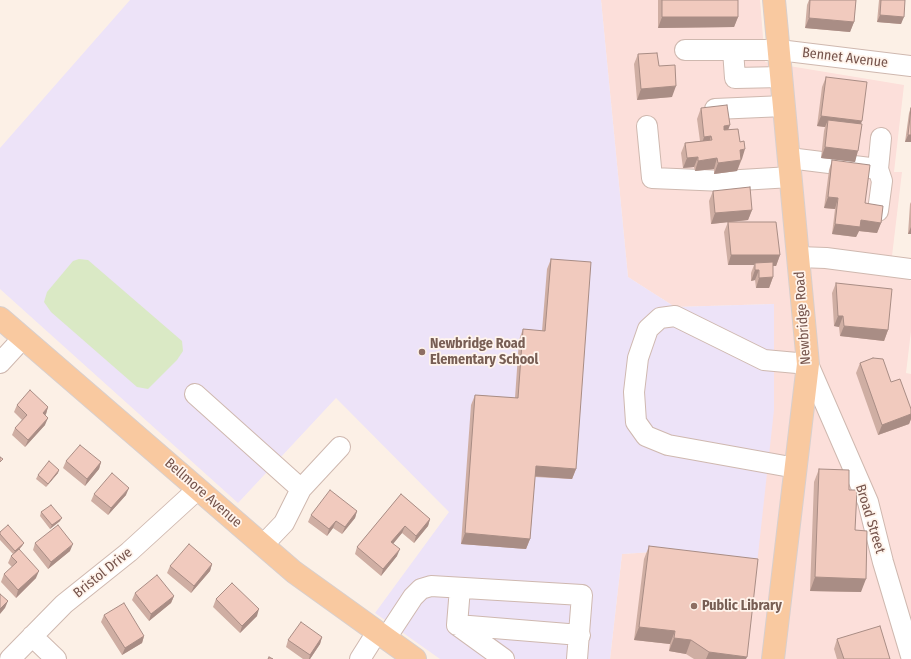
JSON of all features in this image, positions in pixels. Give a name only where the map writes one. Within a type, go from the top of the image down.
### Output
[{"type":"main road","name":"Newbridge Road","points":[[773,659],[776,621],[808,364],[774,0]]},
{"type":"main road","name":"Bellmore Avenue","points":[[0,318],[294,572],[415,659]]},
{"type":"street","name":"Bennet Avenue","points":[[685,50],[779,50],[911,66]]},
{"type":"street","points":[[733,50],[735,78],[782,77]]},
{"type":"street","points":[[715,109],[784,106]]},
{"type":"street","points":[[647,126],[652,178],[724,182],[790,168],[878,169]]},
{"type":"street","points":[[878,211],[882,181],[878,169],[881,138]]},
{"type":"street","points":[[798,257],[826,258],[911,269]]},
{"type":"street","points":[[796,468],[668,445],[646,436],[636,422],[634,392],[638,358],[648,329],[660,318],[675,316],[764,360],[808,364]]},
{"type":"street","points":[[0,363],[23,338]]},
{"type":"street","name":"Broad Street","points":[[808,364],[868,502],[883,562],[911,656]]},
{"type":"street","points":[[194,394],[301,489]]},
{"type":"street","points":[[263,545],[284,523],[301,489],[340,447]]},
{"type":"street","name":"Bristol Drive","points":[[10,659],[64,604],[129,552],[198,489]]},
{"type":"street","points":[[360,659],[413,597],[421,589],[431,586],[582,595],[577,659]]},
{"type":"street","points":[[457,625],[460,588]]},
{"type":"street","points":[[457,625],[580,634]]},
{"type":"street","points":[[457,625],[504,659]]},
{"type":"street","points":[[32,636],[56,659]]},
{"type":"shaded area","name":"Newbridge Road Elementary School","points":[[130,0],[601,0],[628,277],[675,307],[774,304],[774,410],[757,564],[668,551],[622,554],[610,659],[440,659],[375,613],[449,512],[336,398],[238,503],[0,289],[0,148]]},
{"type":"shaded area","points":[[601,0],[760,0],[765,62],[904,85],[894,172],[902,172],[892,256],[911,281],[911,331],[906,373],[911,374],[911,659],[610,659],[622,554],[668,551],[774,410],[774,304],[675,307],[628,277]]},
{"type":"green space","points":[[79,259],[88,260],[182,341],[183,351],[177,360],[148,389],[137,387],[51,312],[44,302],[47,292],[73,261]]},
{"type":"building","points":[[662,0],[738,0],[738,17],[662,17]]},
{"type":"building","points":[[810,0],[856,0],[854,22],[809,18]]},
{"type":"building","points":[[881,0],[905,0],[904,17],[880,15]]},
{"type":"building","points":[[657,53],[659,66],[675,65],[676,86],[641,89],[638,54]]},
{"type":"building","points":[[826,77],[867,82],[862,121],[821,116]]},
{"type":"building","points":[[727,105],[730,125],[724,126],[724,130],[738,129],[740,142],[744,141],[745,149],[740,150],[741,160],[718,163],[717,158],[698,161],[698,157],[687,158],[685,143],[712,140],[711,136],[704,137],[701,108]]},
{"type":"building","points":[[911,108],[911,135],[908,135]]},
{"type":"building","points":[[828,120],[862,124],[858,151],[825,147]]},
{"type":"building","points":[[832,160],[870,165],[865,203],[883,206],[881,223],[861,220],[860,227],[835,224],[838,198],[828,197]]},
{"type":"building","points":[[750,187],[752,210],[715,213],[713,191]]},
{"type":"building","points":[[728,222],[776,222],[780,255],[731,255]]},
{"type":"building","points":[[551,259],[591,262],[576,469],[536,466],[530,539],[465,533],[475,395],[518,398],[523,329],[545,331]]},
{"type":"building","points":[[773,262],[773,277],[759,278],[759,270],[755,270],[755,263]]},
{"type":"building","points":[[836,283],[892,289],[888,330],[844,326],[843,316],[838,316]]},
{"type":"building","points":[[873,358],[883,359],[891,382],[900,379],[911,409],[911,414],[882,425],[860,363]]},
{"type":"building","points":[[30,390],[48,407],[43,413],[48,418],[28,440],[15,428],[27,415],[17,405]]},
{"type":"building","points":[[80,445],[101,462],[87,479],[66,461]]},
{"type":"building","points":[[49,461],[59,470],[48,484],[38,475]]},
{"type":"building","points":[[819,469],[849,470],[849,490],[857,490],[855,530],[867,531],[866,579],[815,577]]},
{"type":"building","points":[[112,473],[129,488],[111,508],[94,494]]},
{"type":"building","points":[[330,490],[357,511],[345,527],[336,521],[329,529],[311,515]]},
{"type":"building","points":[[401,494],[430,519],[416,536],[405,526],[391,542],[400,549],[383,569],[357,547]]},
{"type":"building","points":[[51,505],[62,518],[52,525],[41,512]]},
{"type":"building","points":[[8,525],[24,543],[15,551],[0,534],[0,532]]},
{"type":"building","points":[[58,525],[73,544],[51,562],[35,543]]},
{"type":"building","points":[[189,544],[212,564],[194,586],[170,566]]},
{"type":"building","name":"Public Library","points":[[649,546],[758,559],[747,657],[709,652],[691,640],[674,638],[675,631],[639,627]]},
{"type":"building","points":[[19,549],[39,571],[18,590],[4,574],[17,562],[11,556]]},
{"type":"building","points":[[157,575],[174,596],[151,614],[135,593]]},
{"type":"building","points":[[232,583],[259,609],[242,626],[216,599]]},
{"type":"building","points":[[0,594],[8,601],[0,609]]},
{"type":"building","points":[[124,603],[144,636],[125,648],[104,615]]},
{"type":"building","points":[[301,622],[322,637],[310,655],[288,640]]},
{"type":"building","points":[[880,626],[890,659],[844,659],[837,639]]},
{"type":"place","name":"Newbridge Road Elementary School","points":[[422,352]]},
{"type":"place","name":"Public Library","points":[[694,606]]}]
